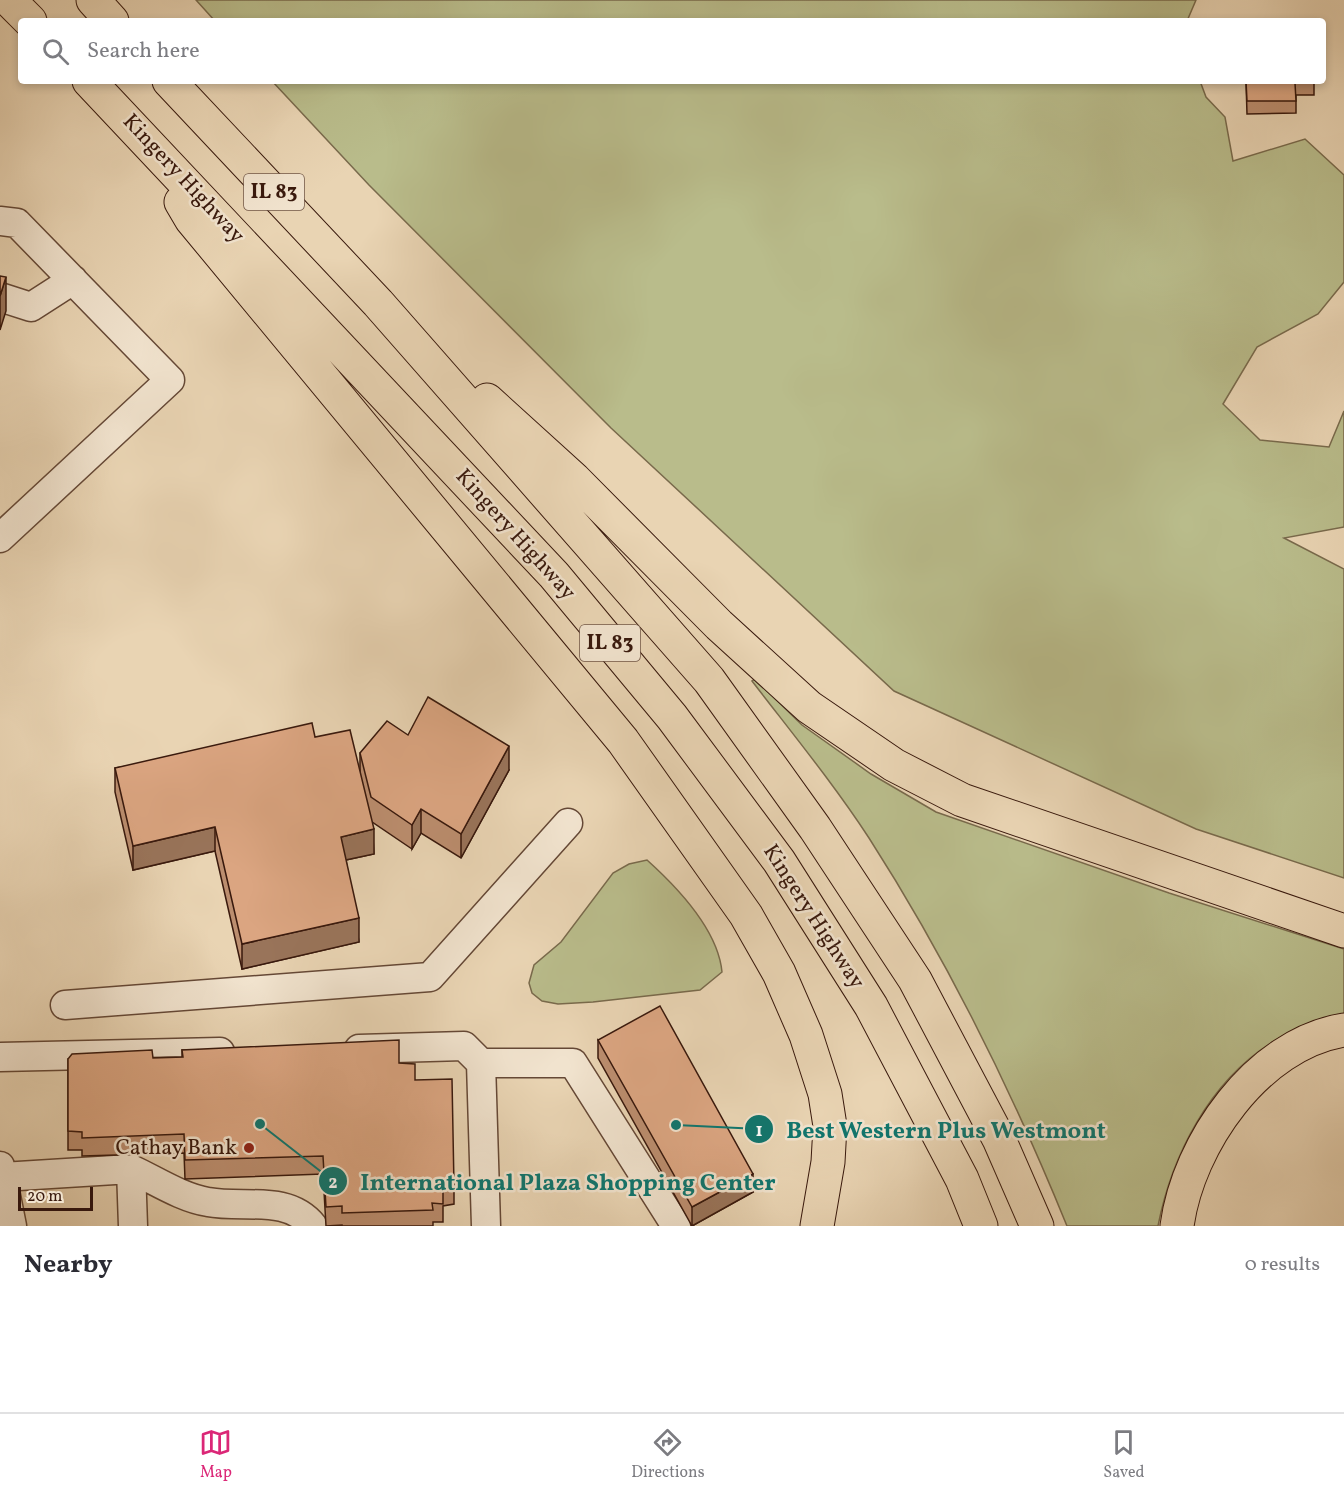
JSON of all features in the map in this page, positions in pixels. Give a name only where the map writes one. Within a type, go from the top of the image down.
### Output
[{"type":"highway","points":[[9,0],[27,18]]},
{"type":"highway","points":[[93,0],[109,18]]},
{"type":"highway","name":"Kingery Highway","points":[[92,84],[554,575],[672,717],[779,861],[871,1006],[962,1179],[981,1226]]},
{"type":"highway","name":"IL 83","points":[[172,84],[378,303],[709,680],[815,828],[915,980],[999,1139],[1037,1226]]},
{"type":"highway","points":[[140,133],[191,219],[622,741],[746,915],[779,973],[806,1035],[825,1094],[830,1126],[828,1162],[817,1226]]},
{"type":"highway","points":[[378,303],[574,479],[719,625],[808,707],[894,765],[962,800],[1344,930]]},
{"type":"highway","points":[[1177,1226],[1188,1181],[1202,1146],[1230,1104],[1254,1077],[1278,1059],[1306,1044],[1344,1030]]},
{"type":"street","points":[[0,221],[17,224],[170,380],[0,538]]},
{"type":"street","points":[[0,297],[32,307],[72,280]]},
{"type":"street","points":[[65,1005],[430,977],[568,823]]},
{"type":"street","points":[[334,1049],[464,1046],[481,1064],[486,1226]]},
{"type":"street","points":[[0,1057],[251,1051]]},
{"type":"street","points":[[481,1064],[573,1063],[676,1226]]},
{"type":"street","points":[[131,1169],[133,1226]]},
{"type":"street","points":[[12,1226],[1,1172],[131,1169],[207,1202],[265,1204],[288,1208],[304,1216],[313,1226]]},
{"type":"green space","points":[[196,0],[1196,0],[1188,18],[212,18]]},
{"type":"green space","points":[[275,84],[1201,84],[1206,97],[1225,117],[1233,161],[1305,139],[1344,175],[1344,282],[1318,314],[1257,347],[1223,404],[1260,440],[1329,447],[1344,411],[1344,527],[1284,538],[1344,569],[1344,878],[1196,829],[894,691],[611,428],[369,185]]},
{"type":"green space","points":[[755,679],[802,725],[871,774],[936,812],[1169,893],[1344,949],[1344,1015],[1279,1038],[1249,1059],[1229,1078],[1196,1123],[1184,1147],[1164,1199],[1158,1226],[1067,1226],[1001,1076],[926,932],[869,838],[812,758],[752,681]]},
{"type":"green space","points":[[647,860],[694,910],[713,941],[722,972],[700,990],[593,1002],[558,1004],[542,1001],[532,993],[529,983],[534,965],[561,942],[613,873],[629,864]]},
{"type":"building","points":[[1246,84],[1295,84],[1296,101],[1247,101]]},
{"type":"building","points":[[0,276],[6,277],[0,296]]},
{"type":"building","points":[[428,697],[509,746],[461,834],[421,809],[412,825],[371,797],[360,753],[387,721],[408,735]]},
{"type":"building","points":[[312,723],[315,737],[350,730],[374,829],[341,837],[359,918],[242,944],[215,827],[133,846],[115,768]]},
{"type":"building","points":[[660,1006],[753,1174],[692,1207],[598,1040]]},
{"type":"building","points":[[399,1040],[399,1063],[415,1064],[415,1080],[452,1079],[454,1186],[443,1187],[443,1204],[432,1203],[433,1210],[342,1213],[342,1206],[326,1207],[323,1156],[185,1160],[184,1134],[82,1138],[82,1132],[68,1131],[68,1059],[72,1054],[152,1050],[153,1058],[183,1057],[182,1050]]},
{"type":"place","name":"International Plaza Shopping Center","points":[[260,1124]]},
{"type":"place","name":"Best Western Plus Westmont","points":[[676,1125]]},
{"type":"place","name":"Cathay Bank","points":[[249,1148]]}]
